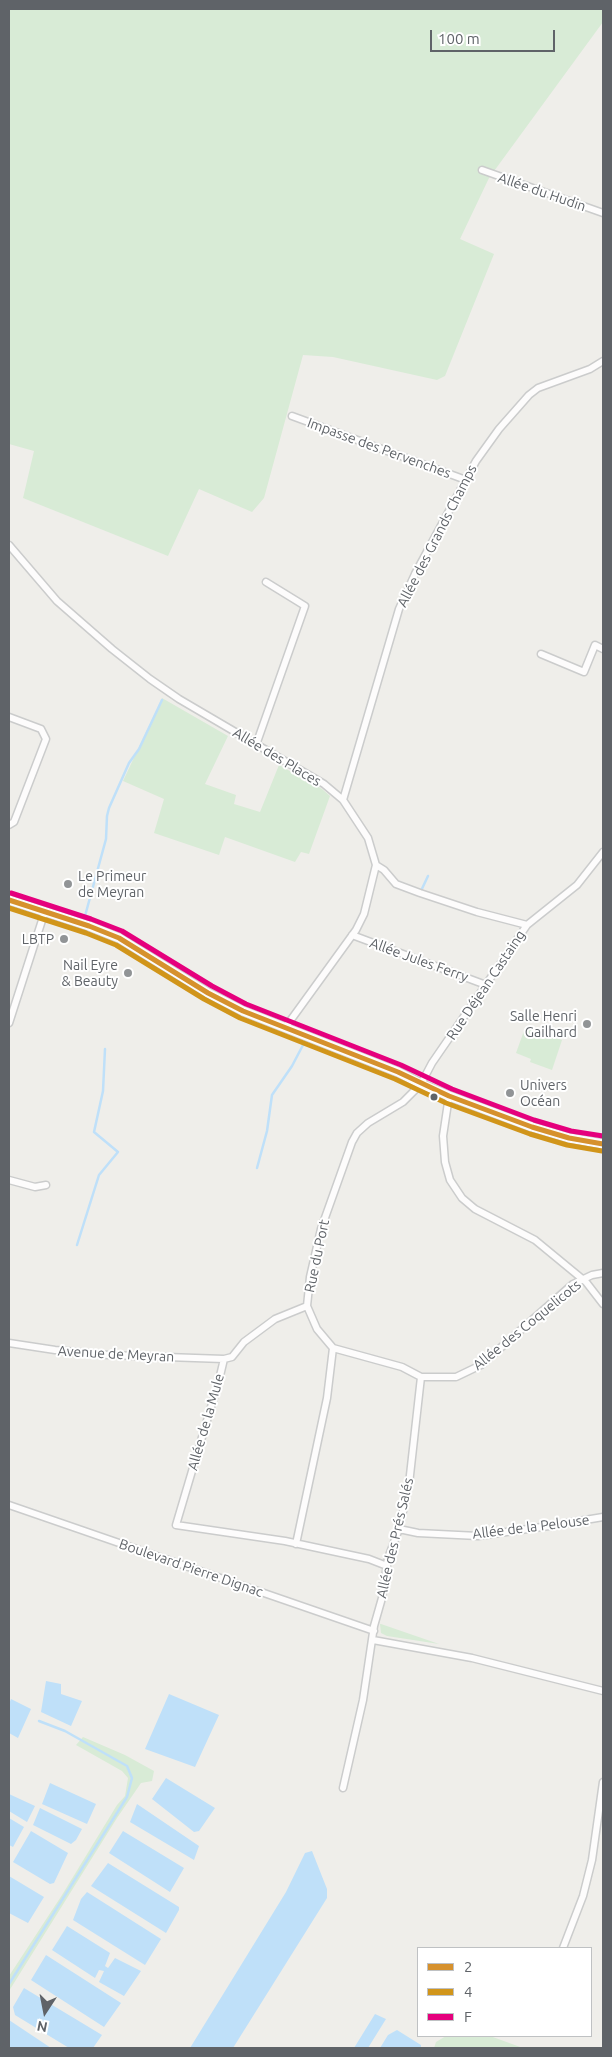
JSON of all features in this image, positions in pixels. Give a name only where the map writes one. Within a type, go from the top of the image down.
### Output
[{"type":"main road","points":[[9,900],[119,938],[224,1003],[398,1072],[449,1096],[532,1127],[569,1138],[603,1144]]},
{"type":"street","name":"Allée du Hudin","points":[[482,170],[603,213]]},
{"type":"street","name":"Allée des Grands Champs","points":[[343,800],[399,609],[414,574],[484,449],[529,395],[538,388],[590,369],[603,362]]},
{"type":"street","name":"Impasse des Pervenches","points":[[292,416],[466,480]]},
{"type":"street","name":"Allée des Places","points":[[9,547],[57,601],[150,679],[179,699],[324,784],[343,800],[368,838],[376,865]]},
{"type":"street","points":[[256,745],[305,606],[266,582]]},
{"type":"street","points":[[541,654],[584,672],[595,645],[603,649]]},
{"type":"street","points":[[9,717],[41,729],[46,739],[14,822],[9,825]]},
{"type":"street","name":"Rue Déjean Castaing","points":[[421,1084],[432,1063],[527,925],[577,885],[603,852]]},
{"type":"street","points":[[285,1028],[352,935],[364,914],[376,865],[384,870],[396,884],[477,912],[527,925]]},
{"type":"street","points":[[9,1023],[45,911]]},
{"type":"street","name":"Allée Jules Ferry","points":[[352,935],[486,985]]},
{"type":"street","name":"Rue du Port","points":[[334,1348],[317,1329],[307,1306],[310,1277],[321,1228],[357,1133],[368,1123],[404,1102],[421,1084]]},
{"type":"street","points":[[449,1096],[443,1136],[445,1162],[450,1180],[462,1198],[481,1213],[535,1240],[586,1282],[603,1304]]},
{"type":"street","points":[[9,1180],[35,1187],[46,1185]]},
{"type":"street","name":"Allée des Coquelicots","points":[[421,1376],[456,1377],[481,1365],[581,1279],[603,1273]]},
{"type":"street","name":"Allée de la Mule","points":[[296,1544],[176,1525],[224,1359],[232,1357],[244,1342],[275,1319],[307,1306]]},
{"type":"street","name":"Avenue de Meyran","points":[[9,1343],[108,1356],[224,1359]]},
{"type":"street","points":[[387,1566],[369,1559],[296,1544],[327,1398],[334,1348],[402,1367],[421,1376]]},
{"type":"street","name":"Allée des Prés Salés","points":[[343,1788],[363,1700],[374,1630],[387,1566],[399,1529],[409,1484],[421,1376]]},
{"type":"street","name":"Boulevard Pierre Dignac","points":[[9,1505],[374,1630]]},
{"type":"street","name":"Allée de la Pelouse","points":[[399,1529],[418,1533],[478,1536],[603,1517]]},
{"type":"street","points":[[373,1640],[466,1657],[603,1691]]},
{"type":"street","points":[[563,1947],[583,1896],[592,1860],[603,1782]]},
{"type":"green space","points":[[9,9],[603,9],[603,22],[489,178],[460,239],[494,254],[445,376],[437,380],[333,357],[303,355],[264,498],[252,512],[199,489],[168,556],[23,498],[34,451],[9,444]]},
{"type":"green space","points":[[162,698],[228,736],[205,784],[236,795],[234,804],[260,812],[279,765],[322,789],[330,796],[309,854],[301,852],[295,862],[225,837],[219,855],[154,833],[164,799],[123,781]]},
{"type":"green space","points":[[525,1028],[562,1040],[552,1070],[530,1062],[531,1059],[516,1053]]},
{"type":"green space","points":[[380,1624],[439,1644],[387,1636],[381,1633]]},
{"type":"green space","points":[[83,1737],[125,1755],[154,1771],[152,1781],[141,1783],[117,1818],[9,1991],[9,1976],[62,1895],[117,1805],[125,1796],[128,1778],[122,1771],[76,1745]]},
{"type":"green space","points":[[444,2037],[493,2037],[523,2048],[434,2048],[436,2042]]},
{"type":"water","points":[[46,1681],[61,1684],[61,1694],[82,1701],[71,1726],[41,1712]]},
{"type":"water","points":[[169,1694],[219,1715],[195,1767],[145,1749]]},
{"type":"water","points":[[11,1699],[31,1709],[18,1738],[9,1733],[9,1704]]},
{"type":"water","points":[[166,1778],[215,1808],[199,1831],[194,1832],[152,1799]]},
{"type":"water","points":[[50,1783],[96,1804],[87,1824],[42,1804]]},
{"type":"water","points":[[9,1794],[35,1806],[27,1822],[9,1811]]},
{"type":"water","points":[[137,1804],[199,1846],[194,1860],[130,1822]]},
{"type":"water","points":[[40,1808],[82,1829],[76,1840],[71,1844],[33,1825]]},
{"type":"water","points":[[9,1818],[24,1827],[13,1847],[9,1845]]},
{"type":"water","points":[[31,1831],[68,1853],[54,1883],[50,1884],[13,1862]]},
{"type":"water","points":[[123,1831],[184,1868],[170,1892],[109,1853]]},
{"type":"water","points":[[312,1851],[327,1889],[327,1898],[233,2048],[190,2048],[286,1892],[305,1853]]},
{"type":"water","points":[[108,1863],[179,1907],[166,1933],[91,1886]]},
{"type":"water","points":[[9,1876],[44,1897],[28,1923],[9,1913]]},
{"type":"water","points":[[87,1892],[161,1939],[145,1965],[73,1920],[81,1899]]},
{"type":"water","points":[[67,1926],[110,1953],[105,1966],[108,1968],[115,1958],[141,1971],[124,1996],[99,1982],[104,1971],[99,1970],[95,1978],[52,1950]]},
{"type":"water","points":[[46,1955],[121,2003],[104,2027],[31,1980]]},
{"type":"water","points":[[24,1988],[102,2035],[93,2048],[69,2048],[15,2015],[13,2007]]},
{"type":"water","points":[[375,2014],[386,2019],[368,2048],[354,2048]]},
{"type":"water","points":[[9,2020],[51,2048],[9,2048]]},
{"type":"water","points":[[397,2030],[421,2045],[421,2048],[380,2048],[388,2035]]},
{"type":"waterway","points":[[85,916],[106,839],[109,808],[129,763],[139,749],[162,700]]},
{"type":"waterway","points":[[420,893],[428,876]]},
{"type":"waterway","points":[[257,1168],[267,1131],[272,1095],[292,1066],[303,1045]]},
{"type":"waterway","points":[[77,1245],[99,1175],[118,1152],[94,1132],[103,1091],[105,1049]]},
{"type":"waterway","points":[[9,1984],[127,1797],[132,1778],[127,1766],[65,1731],[39,1721]]},
{"type":"transit line","name":"F","points":[[11,893],[122,931],[212,986],[246,1004],[401,1065],[452,1089],[534,1120],[571,1131],[603,1136]]},
{"type":"transit line","name":"2","points":[[9,900],[89,926],[119,938],[208,993],[243,1011],[398,1072],[449,1096],[532,1127],[569,1138],[603,1144]]},
{"type":"transit line","name":"4","points":[[9,908],[86,933],[116,945],[204,999],[240,1018],[395,1079],[446,1103],[530,1134],[567,1145],[602,1151]]},
{"type":"place","name":"Le Primeur de Meyran","points":[[68,884]]},
{"type":"place","name":"LBTP","points":[[64,939]]},
{"type":"place","name":"Nail Eyre & Beauty","points":[[128,973]]},
{"type":"place","name":"Salle Henri Gailhard","points":[[587,1024]]},
{"type":"place","name":"Univers Océan","points":[[510,1093]]}]
